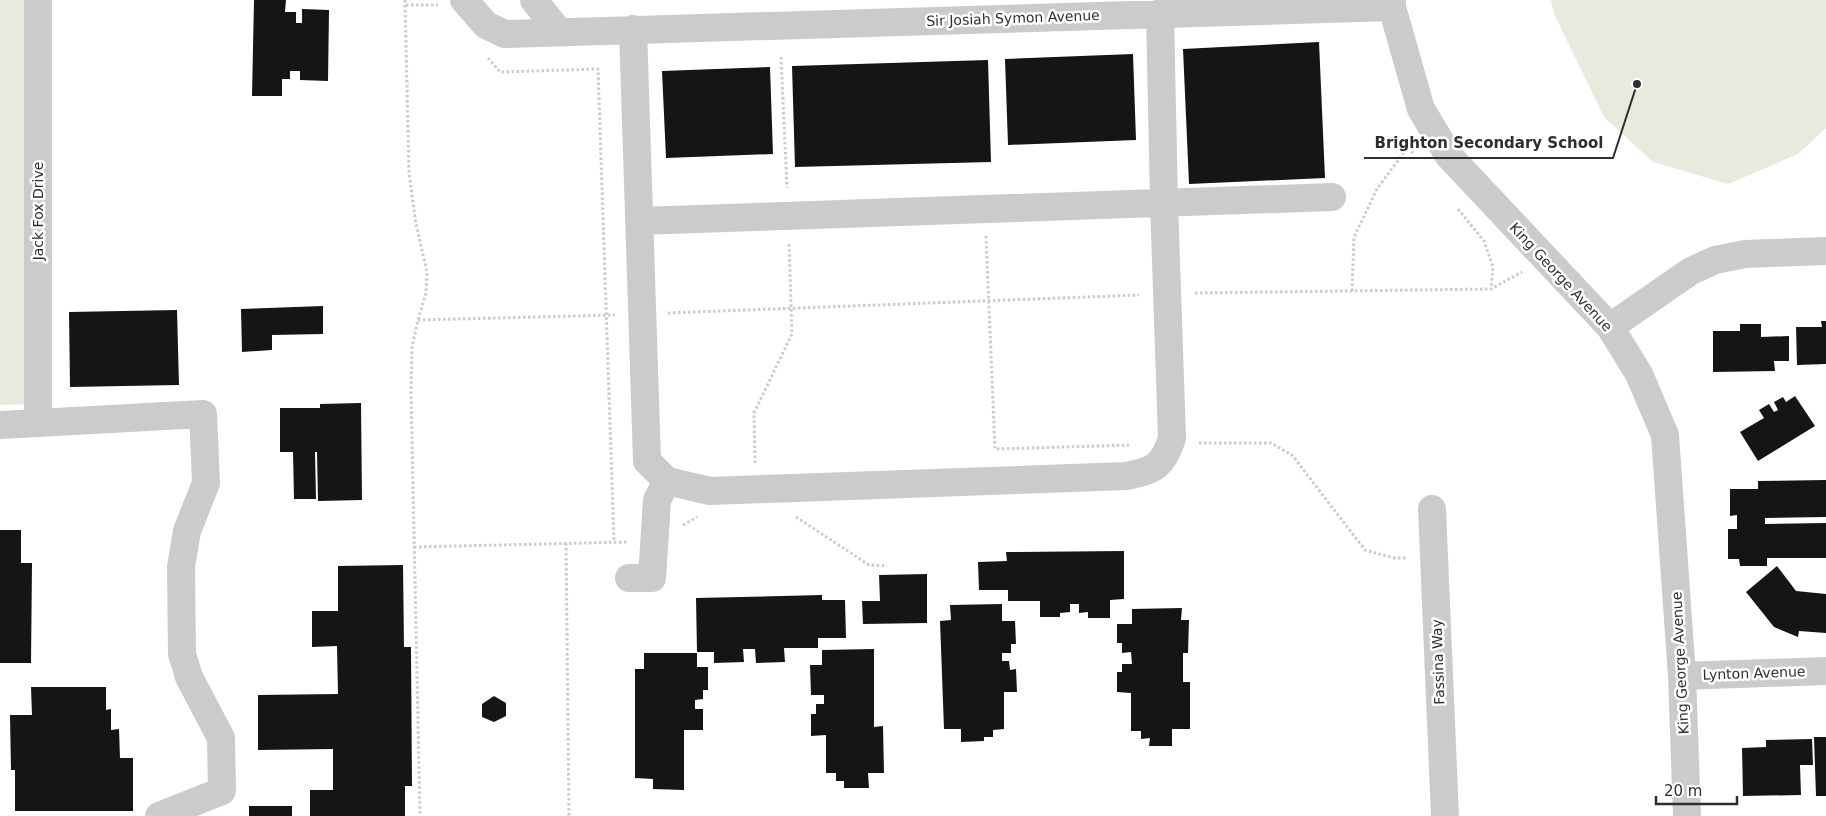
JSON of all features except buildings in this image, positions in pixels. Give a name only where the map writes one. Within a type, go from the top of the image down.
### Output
[{"type":"street","name":"Jack Fox Drive","points":[[38,0],[38,422]]},
{"type":"street","points":[[534,0],[559,32]]},
{"type":"street","name":"Sir Josiah Symon Avenue","points":[[453,3],[486,25],[504,34],[1160,14],[1392,3]]},
{"type":"street","name":"King George Avenue","points":[[1392,3],[1421,109],[1449,156],[1610,328],[1638,374],[1665,435],[1682,676],[1687,816]]},
{"type":"street","points":[[633,29],[646,461],[667,481],[710,491],[1126,476],[1146,472],[1159,464],[1168,451],[1172,438],[1160,14]]},
{"type":"street","points":[[639,221],[1332,197]]},
{"type":"street","points":[[1610,328],[1691,271],[1715,260],[1745,254],[1826,251]]},
{"type":"street","points":[[0,425],[203,414],[206,483],[187,531],[181,566],[182,654],[189,677],[221,738],[222,792],[159,816]]},
{"type":"street","points":[[629,578],[652,578],[657,500],[667,481]]},
{"type":"street","name":"Fassina Way","points":[[1432,509],[1445,816]]},
{"type":"street","name":"Lynton Avenue","points":[[1682,676],[1826,671]]},
{"type":"path","points":[[406,0],[409,173],[416,224],[427,272],[426,293],[412,347],[420,816]]},
{"type":"path","points":[[406,5],[453,3]]},
{"type":"path","points":[[487,57],[500,72],[598,69],[614,542]]},
{"type":"path","points":[[781,57],[787,194]]},
{"type":"path","points":[[1352,291],[1354,237],[1377,189],[1408,147],[1414,154]]},
{"type":"path","points":[[1455,205],[1484,242],[1493,267],[1491,289]]},
{"type":"path","points":[[756,469],[754,413],[792,334],[789,242]]},
{"type":"path","points":[[667,313],[1167,294],[1491,289],[1545,260]]},
{"type":"path","points":[[418,320],[622,315]]},
{"type":"path","points":[[566,543],[569,816]]},
{"type":"shaded area","points":[[0,0],[28,0],[33,404],[0,405]]},
{"type":"shaded area","points":[[1551,0],[1826,0],[1826,128],[1798,154],[1728,184],[1653,162],[1604,117],[1554,14]]},
{"type":"place","name":"Brighton Secondary School","points":[[1637,84]]}]
